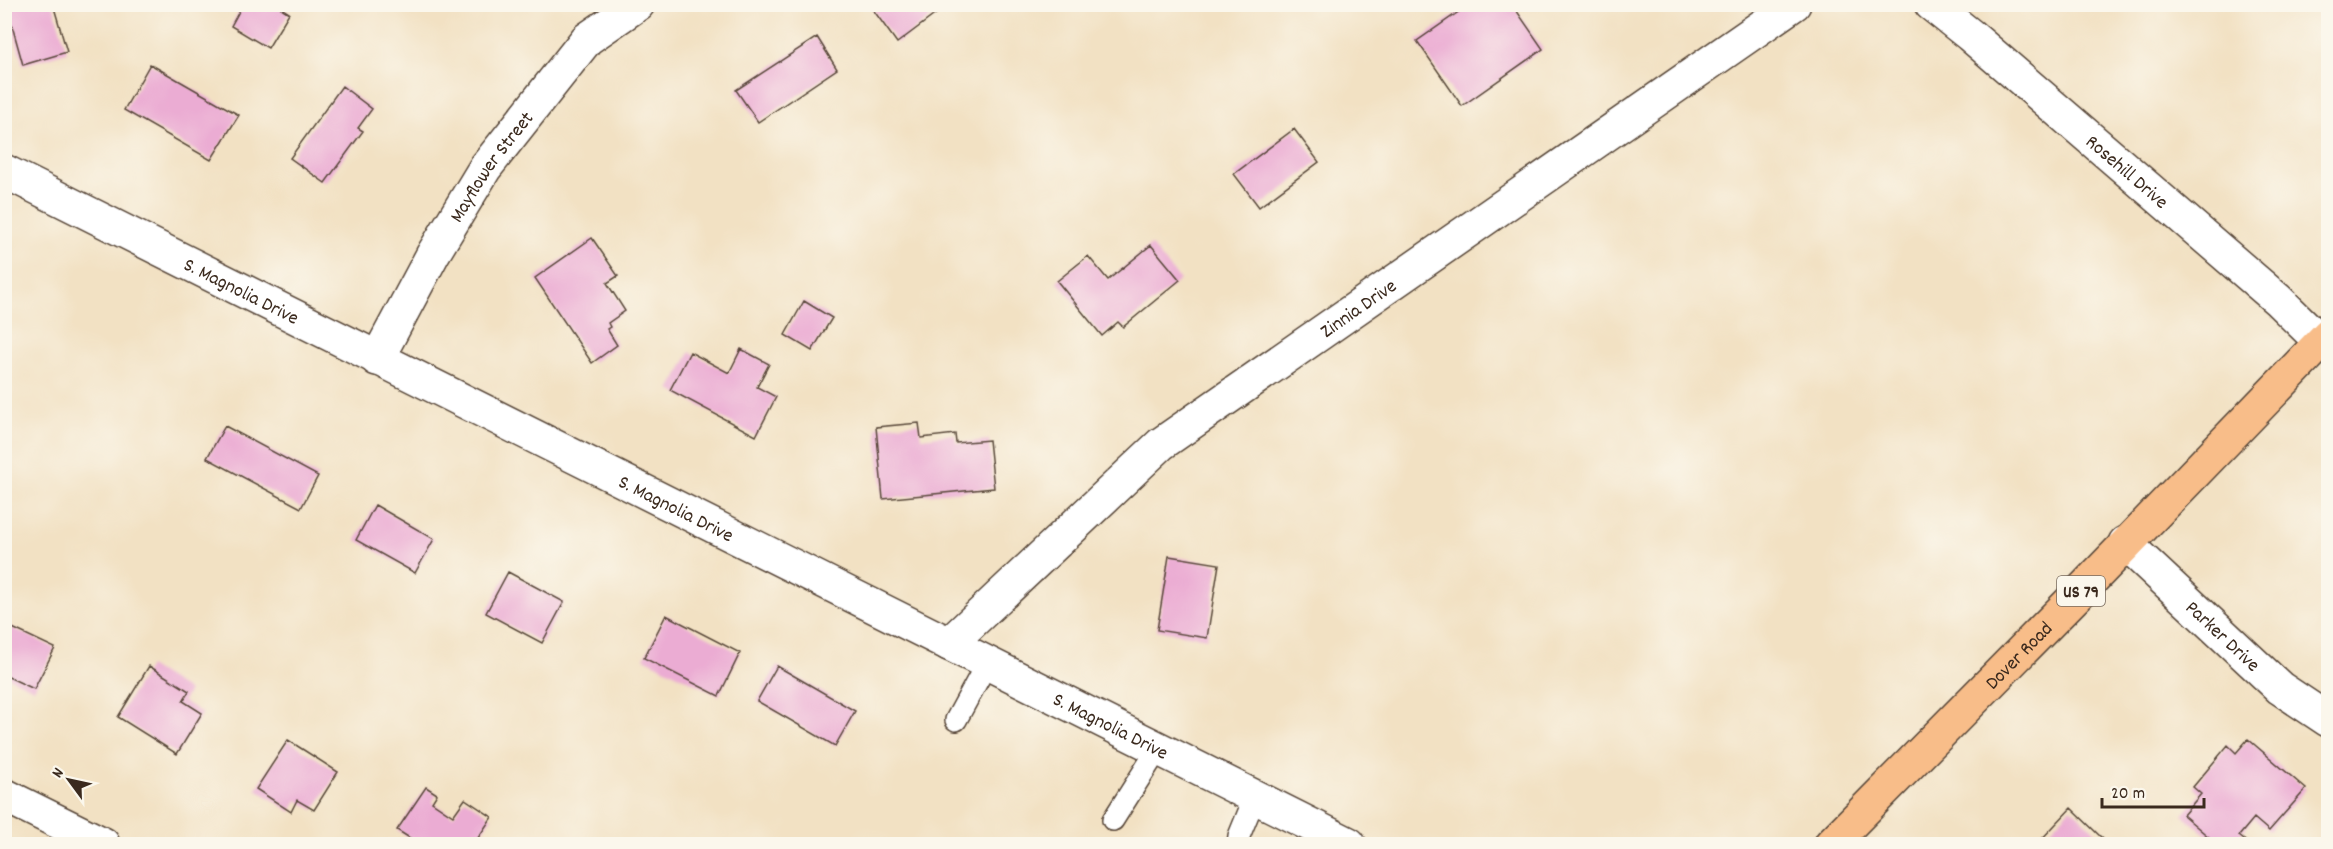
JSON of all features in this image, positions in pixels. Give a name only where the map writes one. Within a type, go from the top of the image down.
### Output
[{"type":"main road","name":"Dover Road","points":[[1831,844],[2325,339]]},
{"type":"street","name":"Mayflower Street","points":[[377,359],[433,255],[485,168],[587,39],[638,4]]},
{"type":"street","name":"Zinnia Drive","points":[[949,644],[1161,444],[1794,4]]},
{"type":"street","name":"Rosehill Drive","points":[[1931,4],[2325,339]]},
{"type":"street","name":"S. Magnolia Drive","points":[[4,171],[1349,844]]},
{"type":"street","name":"Parker Drive","points":[[2125,543],[2280,688],[2328,720]]},
{"type":"street","points":[[4,795],[104,844]]},
{"type":"lane","points":[[956,720],[987,663]]},
{"type":"lane","points":[[1113,820],[1158,749]]},
{"type":"lane","points":[[1238,844],[1255,797]]},
{"type":"building","points":[[6,4],[53,4],[67,52],[23,65]]},
{"type":"building","points":[[243,4],[275,4],[289,13],[268,48],[231,26]]},
{"type":"building","points":[[869,4],[949,4],[897,43]]},
{"type":"building","points":[[1470,4],[1512,4],[1543,49],[1462,106],[1417,41]]},
{"type":"building","points":[[817,37],[837,69],[758,122],[736,90]]},
{"type":"building","points":[[150,64],[239,115],[211,160],[124,110]]},
{"type":"building","points":[[342,86],[372,109],[358,128],[363,131],[325,183],[290,158]]},
{"type":"building","points":[[1294,129],[1319,162],[1259,207],[1234,174]]},
{"type":"building","points":[[592,238],[618,276],[607,283],[625,311],[608,323],[610,327],[607,329],[617,345],[592,363],[535,278]]},
{"type":"building","points":[[1151,245],[1180,280],[1123,327],[1118,322],[1102,336],[1057,281],[1088,256],[1108,280]]},
{"type":"building","points":[[804,301],[832,318],[812,351],[785,335]]},
{"type":"building","points":[[741,349],[769,364],[757,387],[776,397],[756,436],[670,390],[690,352],[729,373]]},
{"type":"building","points":[[919,423],[921,438],[955,434],[956,443],[989,440],[994,488],[883,499],[876,427]]},
{"type":"building","points":[[225,426],[318,476],[301,508],[207,458]]},
{"type":"building","points":[[375,505],[434,539],[415,573],[356,540]]},
{"type":"building","points":[[1169,556],[1219,564],[1207,638],[1157,630]]},
{"type":"building","points":[[508,572],[564,602],[542,643],[486,613]]},
{"type":"building","points":[[666,615],[740,653],[719,696],[644,658]]},
{"type":"building","points":[[4,624],[55,648],[34,689],[4,675]]},
{"type":"building","points":[[149,666],[189,691],[183,701],[202,713],[177,754],[118,717]]},
{"type":"building","points":[[777,666],[855,711],[835,746],[757,701]]},
{"type":"building","points":[[2248,739],[2306,789],[2269,831],[2254,818],[2239,836],[2249,844],[2217,844],[2183,815],[2201,794],[2193,787],[2228,745],[2236,753]]},
{"type":"building","points":[[288,740],[338,772],[314,810],[297,800],[291,812],[256,789]]},
{"type":"building","points":[[426,787],[437,794],[432,802],[453,816],[465,799],[492,817],[474,844],[414,844],[416,842],[397,830]]},
{"type":"building","points":[[2071,808],[2103,839],[2098,844],[2037,844]]}]
